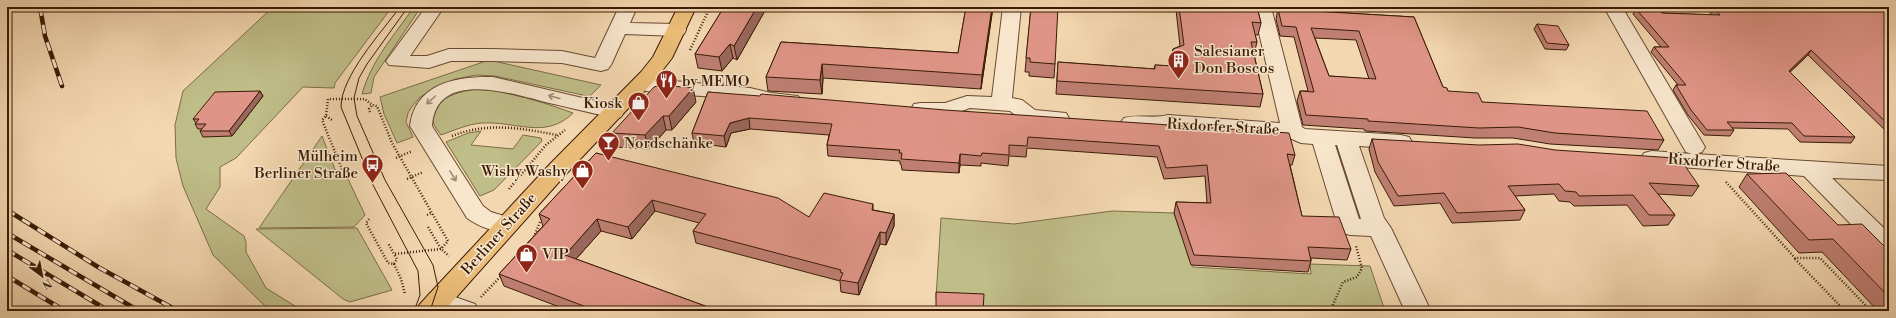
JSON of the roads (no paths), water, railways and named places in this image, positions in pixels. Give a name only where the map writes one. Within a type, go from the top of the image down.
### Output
[{"type":"main road","name":"Berliner Straße","points":[[434,306],[506,225],[603,110],[641,84],[662,58],[677,30],[686,7]]},
{"type":"street","points":[[435,7],[396,61],[429,62],[449,55],[562,57],[601,65],[628,7]]},
{"type":"street","points":[[1001,104],[1012,7]]},
{"type":"street","points":[[1262,7],[1292,131]]},
{"type":"street","points":[[1613,7],[1701,154]]},
{"type":"street","points":[[618,28],[677,30]]},
{"type":"street","points":[[506,225],[483,218],[475,212],[432,144],[421,126],[420,117],[423,108],[429,100],[458,85],[476,82],[493,83],[603,110]]},
{"type":"street","points":[[641,84],[808,101]]},
{"type":"street","points":[[901,107],[948,110],[967,102],[1001,104],[1015,105],[1030,116],[1075,119]]},
{"type":"street","name":"Rixdorfer Straße","points":[[1113,122],[1158,125],[1168,122],[1292,131],[1301,136],[1422,144]]},
{"type":"street","points":[[1322,137],[1350,227],[1379,228]]},
{"type":"street","points":[[1346,139],[1373,221],[1379,228],[1415,305]]},
{"type":"street","name":"Rixdorfer Straße","points":[[1629,157],[1701,154],[1810,169],[1889,173]]},
{"type":"street","points":[[1810,169],[1889,248]]},
{"type":"street","points":[[434,306],[466,311]]},
{"type":"tram line","points":[[400,7],[363,55],[348,82],[343,95],[341,107],[373,185],[418,271],[420,295],[414,311]]},
{"type":"tram line","points":[[408,7],[367,64],[359,78],[354,98],[357,116],[385,180],[433,265],[438,287],[430,311]]},
{"type":"railway","points":[[40,7],[45,36],[62,86]]},
{"type":"railway","points":[[7,210],[98,267],[178,311]]},
{"type":"railway","points":[[7,233],[139,311]]},
{"type":"railway","points":[[7,250],[109,311]]},
{"type":"railway","points":[[7,276],[65,311]]},
{"type":"place","name":"Salesianer Don Boscos","points":[[1179,80]]},
{"type":"place","name":"by MEMO","points":[[667,100]]},
{"type":"place","name":"Kiosk","points":[[638,122]]},
{"type":"place","name":"Nordschänke","points":[[609,162]]},
{"type":"place","name":"Mülheim Berliner Straße","points":[[373,184]]},
{"type":"place","name":"Wishy Washy","points":[[583,190]]},
{"type":"place","name":"VIP","points":[[527,274]]}]
